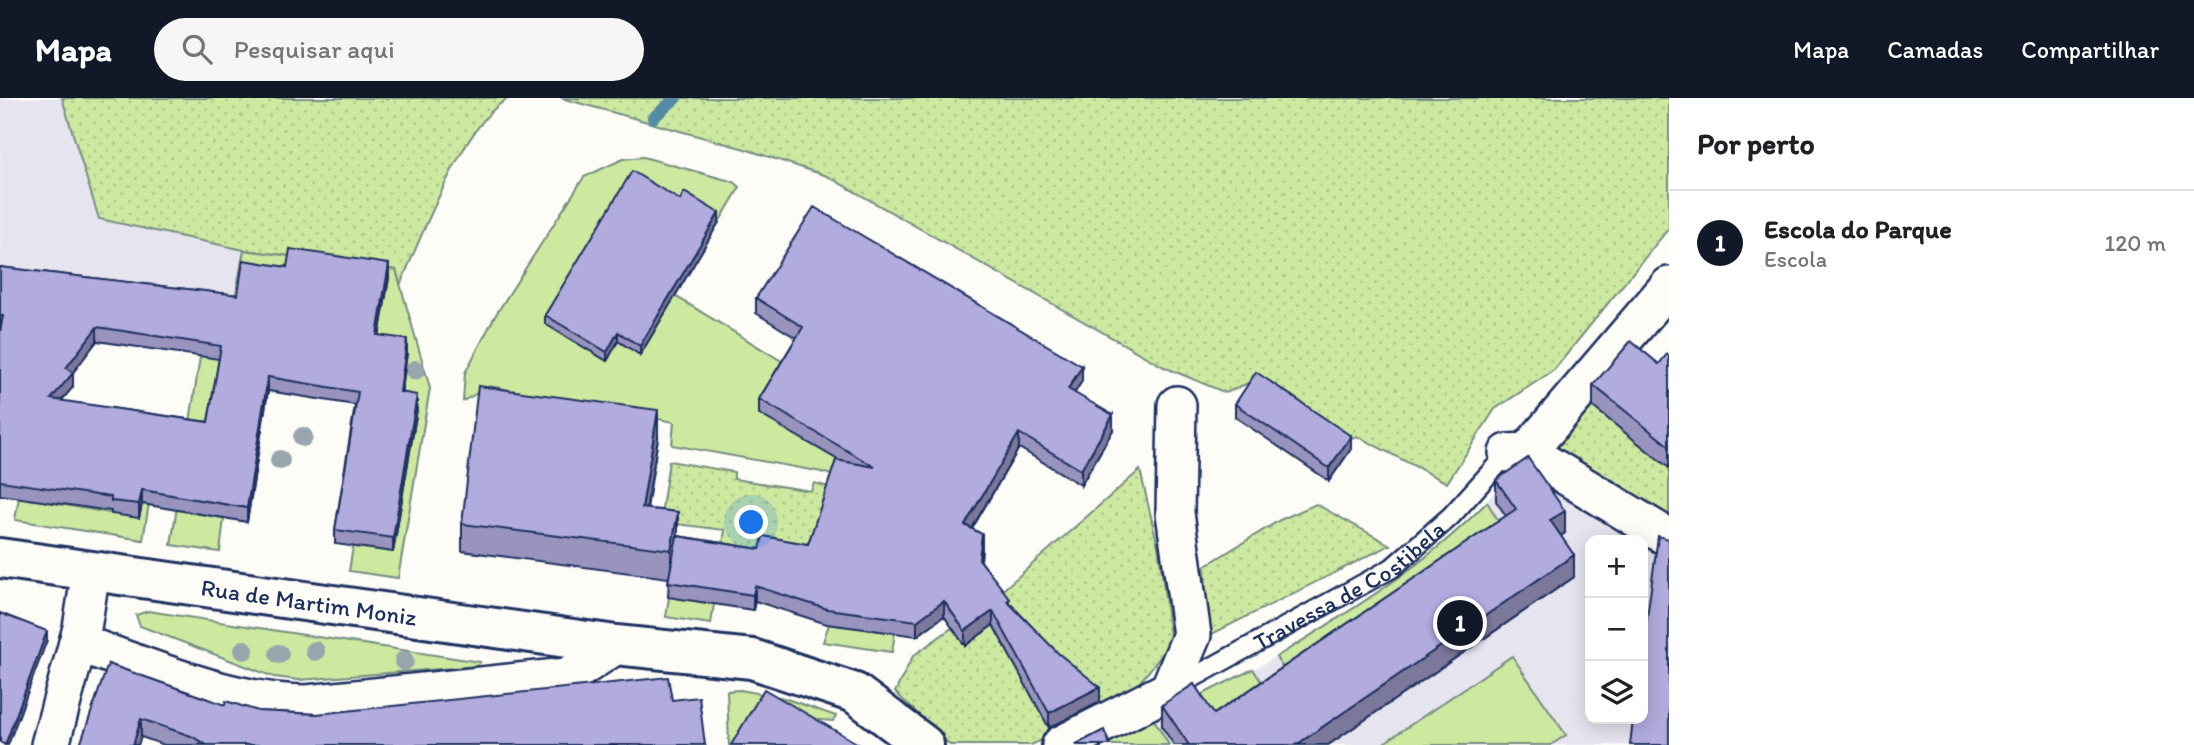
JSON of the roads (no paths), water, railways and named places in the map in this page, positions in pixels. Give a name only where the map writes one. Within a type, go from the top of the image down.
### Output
[{"type":"street","points":[[1669,286],[1518,453],[1669,538]]},
{"type":"street","points":[[1169,690],[1192,635],[1175,513],[1177,405]]},
{"type":"street","name":"Rua de Martim Moniz","points":[[0,558],[616,645],[752,659],[855,693],[924,745]]},
{"type":"street","points":[[50,745],[78,643],[91,570]]},
{"type":"street","points":[[78,643],[240,697],[273,703],[307,704],[567,677],[616,645]]},
{"type":"street","name":"Travessa de Costibela","points":[[1061,745],[1169,690]]},
{"type":"lane","name":"Travessa de Costibela","points":[[1169,690],[1392,568],[1518,453]]},
{"type":"waterway","points":[[653,118],[676,98]]},
{"type":"place","name":"Escola do Parque","points":[[1460,623]]}]
